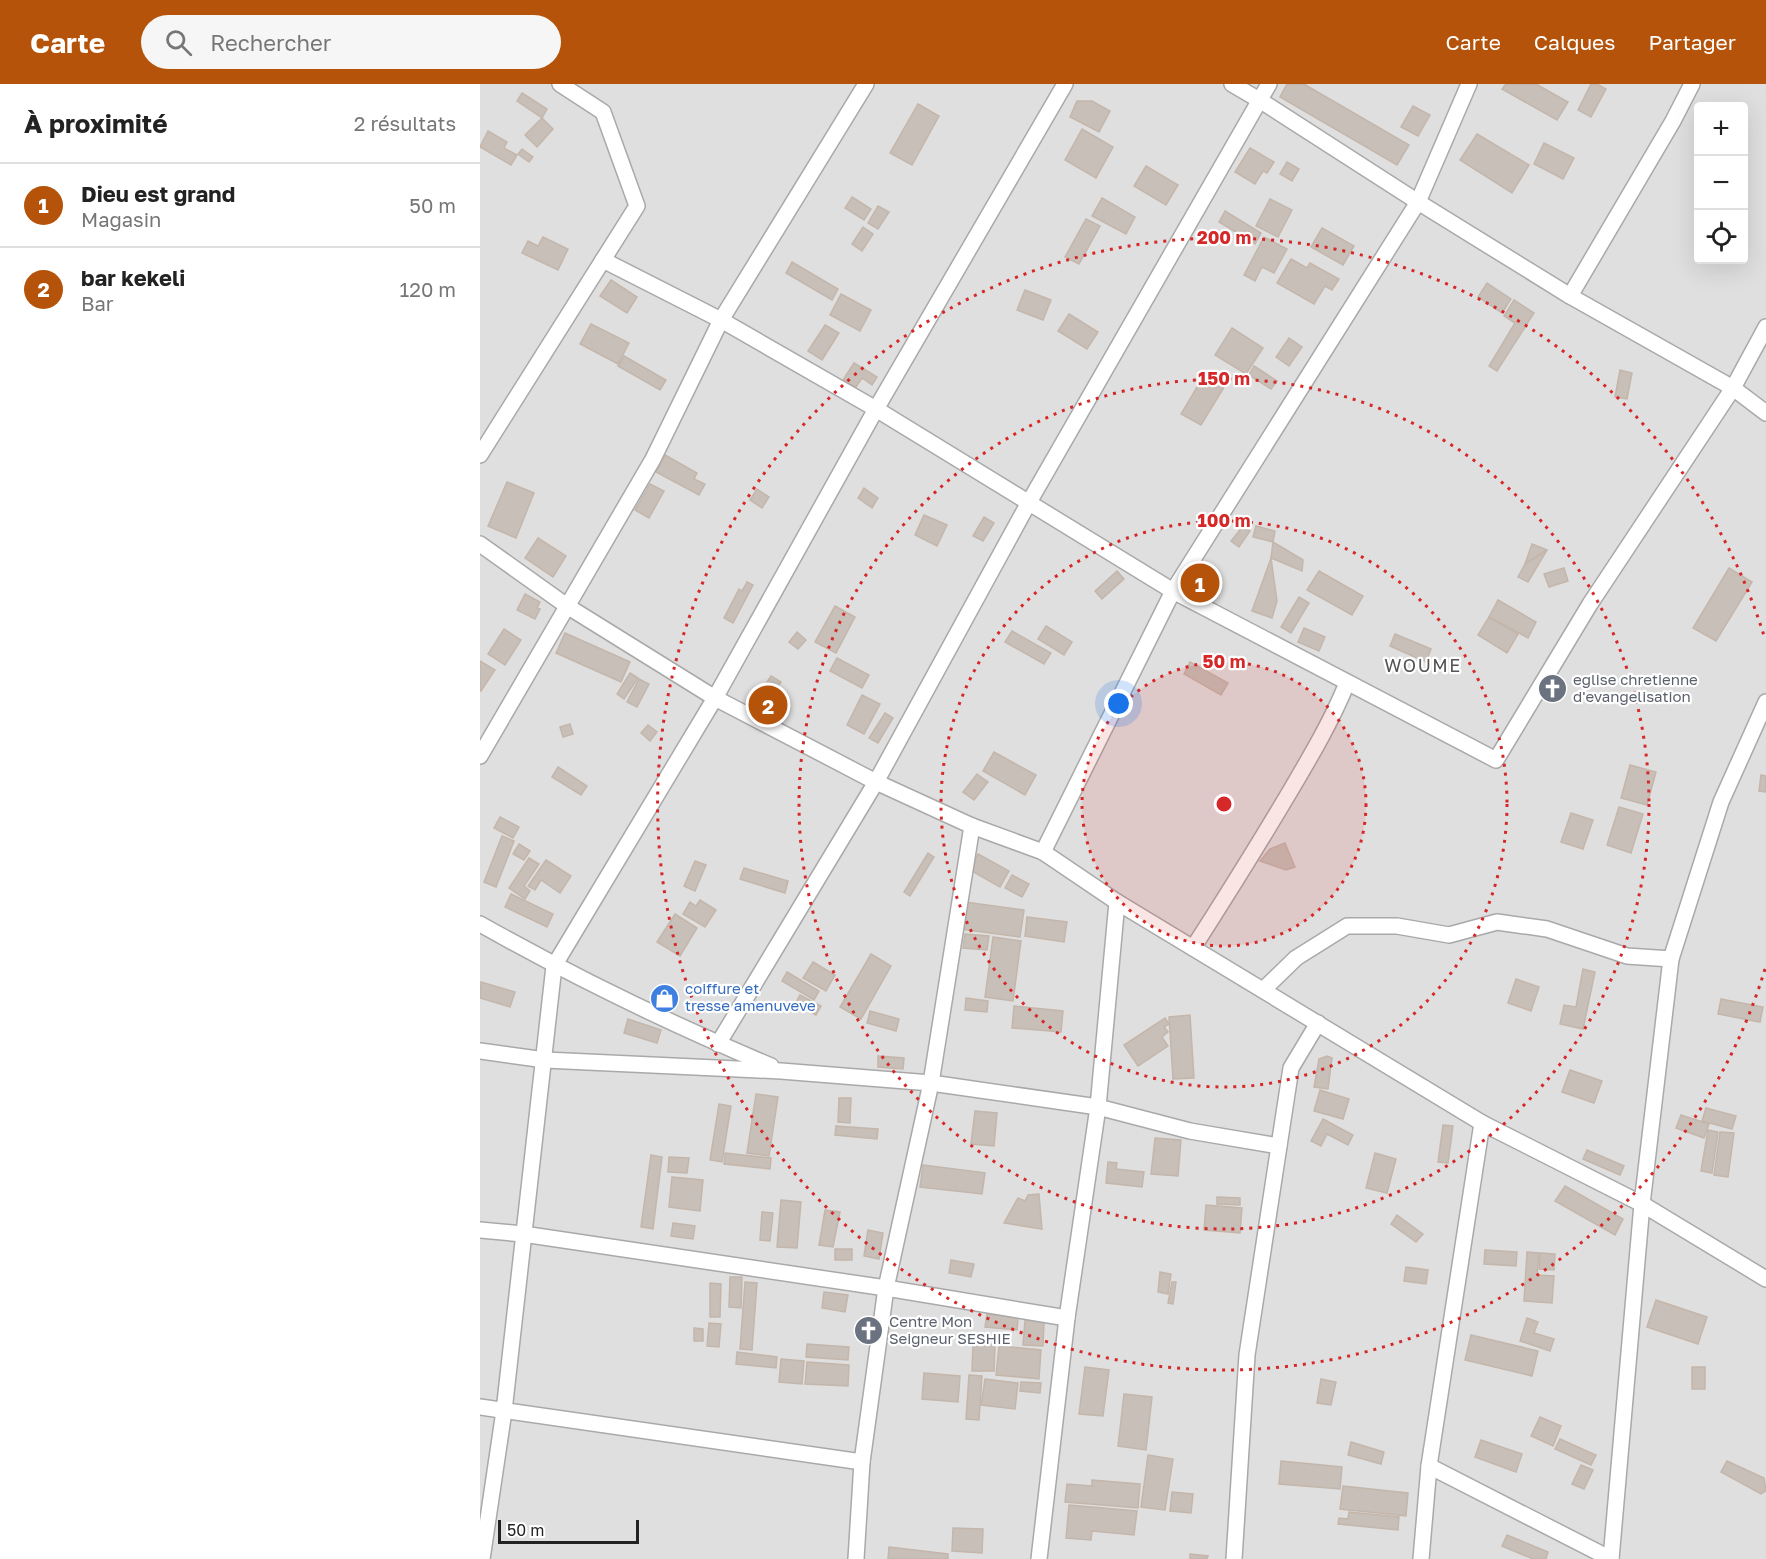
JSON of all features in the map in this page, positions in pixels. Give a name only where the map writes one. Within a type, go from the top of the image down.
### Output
[{"type":"street","points":[[480,455],[637,206],[603,112],[560,84]]},
{"type":"street","points":[[480,756],[653,459],[722,320],[866,84]]},
{"type":"street","points":[[482,1559],[504,1410],[554,966],[715,698],[876,409],[1065,84]]},
{"type":"street","points":[[1232,84],[1570,296],[1733,388],[1766,413]]},
{"type":"street","points":[[718,1044],[876,782],[1028,504],[1269,84]]},
{"type":"street","points":[[1043,852],[1173,591],[1418,202],[1469,84]]},
{"type":"street","points":[[1570,296],[1673,121],[1692,84]]},
{"type":"street","points":[[603,260],[722,320],[876,409],[1173,591],[1496,760],[1590,604],[1733,388],[1766,327]]},
{"type":"street","points":[[480,544],[567,606],[715,698],[876,782],[972,826],[1043,852],[1117,902],[1482,1124],[1642,1204],[1766,1279]]},
{"type":"street","points":[[1193,948],[1304,768],[1335,712],[1347,683]]},
{"type":"street","points":[[1429,1466],[1611,1559],[1642,1204],[1671,959],[1721,802],[1766,702]]},
{"type":"street","points":[[856,1559],[862,1462],[886,1288],[931,1083],[972,826]]},
{"type":"street","points":[[1039,1559],[1067,1318],[1098,1107],[1117,902]]},
{"type":"street","points":[[1263,990],[1296,958],[1347,926],[1397,926],[1449,935],[1497,922],[1547,929],[1627,956],[1671,959]]},
{"type":"street","points":[[480,924],[554,966],[718,1044],[782,1071]]},
{"type":"street","points":[[1234,1559],[1247,1355],[1291,1068],[1318,1023]]},
{"type":"street","points":[[480,1051],[545,1060],[782,1071],[931,1083],[1098,1107],[1190,1131],[1279,1146]]},
{"type":"street","points":[[1421,1559],[1429,1466],[1482,1124]]},
{"type":"street","points":[[480,1230],[523,1234],[886,1288],[1067,1318]]},
{"type":"street","points":[[480,1407],[862,1462]]},
{"type":"shaded area","points":[[480,84],[1766,84],[1766,1559],[480,1559]]},
{"type":"building","points":[[1287,84],[1304,84],[1409,145],[1397,165],[1280,97]]},
{"type":"building","points":[[1506,84],[1536,84],[1568,102],[1557,120],[1502,89]]},
{"type":"building","points":[[1591,84],[1597,84],[1606,89],[1591,117],[1578,110]]},
{"type":"building","points":[[522,93],[547,109],[542,118],[517,101]]},
{"type":"building","points":[[1077,101],[1092,101],[1110,111],[1099,132],[1070,117]]},
{"type":"building","points":[[918,104],[939,116],[912,165],[890,153]]},
{"type":"building","points":[[1413,106],[1430,115],[1418,136],[1401,127]]},
{"type":"building","points":[[542,118],[553,129],[537,147],[525,135]]},
{"type":"building","points":[[1082,129],[1113,147],[1096,178],[1065,160]]},
{"type":"building","points":[[488,131],[507,142],[504,148],[517,155],[511,165],[480,147]]},
{"type":"building","points":[[1477,134],[1529,165],[1512,193],[1460,160]]},
{"type":"building","points":[[1544,143],[1574,158],[1563,179],[1534,164]]},
{"type":"building","points":[[1250,148],[1274,162],[1267,173],[1263,171],[1255,184],[1235,172]]},
{"type":"building","points":[[522,149],[533,157],[529,162],[518,154]]},
{"type":"building","points":[[1287,162],[1299,169],[1292,181],[1280,174]]},
{"type":"building","points":[[1146,166],[1178,185],[1166,205],[1134,186]]},
{"type":"building","points":[[852,197],[871,209],[864,220],[845,208]]},
{"type":"building","points":[[1102,198],[1135,217],[1126,234],[1092,216]]},
{"type":"building","points":[[1270,199],[1292,210],[1278,237],[1256,226]]},
{"type":"building","points":[[878,206],[889,212],[878,229],[868,223]]},
{"type":"building","points":[[1225,211],[1261,233],[1255,244],[1219,222]]},
{"type":"building","points":[[1086,219],[1100,226],[1079,264],[1065,257]]},
{"type":"building","points":[[863,227],[873,234],[862,251],[852,244]]},
{"type":"building","points":[[1322,228],[1354,246],[1343,265],[1311,247]]},
{"type":"building","points":[[543,237],[568,249],[558,270],[522,253],[528,241],[538,246]]},
{"type":"building","points":[[1264,237],[1287,249],[1274,273],[1262,267],[1255,281],[1244,275]]},
{"type":"building","points":[[1291,259],[1307,268],[1310,263],[1339,279],[1332,290],[1325,286],[1314,304],[1277,283]]},
{"type":"building","points":[[792,262],[838,289],[832,300],[786,273]]},
{"type":"building","points":[[611,280],[637,297],[627,313],[600,296]]},
{"type":"building","points":[[1487,283],[1511,299],[1502,313],[1478,297]]},
{"type":"building","points":[[1025,290],[1051,300],[1043,320],[1017,310]]},
{"type":"building","points":[[841,294],[871,310],[860,331],[830,315]]},
{"type":"building","points":[[1514,300],[1534,313],[1497,371],[1489,366],[1515,323],[1504,316]]},
{"type":"building","points":[[1069,314],[1098,332],[1087,349],[1058,331]]},
{"type":"building","points":[[591,324],[629,343],[618,364],[580,344]]},
{"type":"building","points":[[825,325],[839,333],[822,360],[808,351]]},
{"type":"building","points":[[1232,328],[1263,348],[1246,374],[1215,355]]},
{"type":"building","points":[[1289,338],[1302,347],[1289,366],[1276,357]]},
{"type":"building","points":[[624,356],[666,380],[660,390],[618,366]]},
{"type":"building","points":[[854,363],[877,377],[872,385],[862,378],[856,387],[843,380]]},
{"type":"building","points":[[1254,366],[1277,381],[1271,389],[1249,375]]},
{"type":"building","points":[[1620,370],[1632,373],[1627,399],[1615,397]]},
{"type":"building","points":[[1206,372],[1226,384],[1201,425],[1181,414]]},
{"type":"building","points":[[665,455],[697,473],[694,479],[705,484],[699,495],[656,472]]},
{"type":"building","points":[[507,482],[534,493],[516,538],[488,526]]},
{"type":"building","points":[[650,484],[664,491],[649,518],[635,510]]},
{"type":"building","points":[[864,488],[878,498],[872,508],[858,498]]},
{"type":"building","points":[[757,489],[769,497],[762,508],[750,500]]},
{"type":"building","points":[[924,515],[947,525],[937,546],[915,535]]},
{"type":"building","points":[[984,517],[994,523],[983,541],[973,536]]},
{"type":"building","points":[[1243,526],[1250,531],[1239,547],[1231,541]]},
{"type":"building","points":[[1256,526],[1275,531],[1273,542],[1253,537]]},
{"type":"building","points":[[538,538],[566,556],[553,577],[525,558]]},
{"type":"building","points":[[1273,542],[1303,560],[1302,571],[1271,558]]},
{"type":"building","points":[[1532,544],[1547,550],[1525,564]]},
{"type":"building","points":[[1547,550],[1528,582],[1518,577],[1525,564]]},
{"type":"building","points":[[1271,558],[1277,601],[1272,618],[1252,611]]},
{"type":"building","points":[[1564,568],[1568,581],[1549,587],[1544,574]]},
{"type":"building","points":[[1729,568],[1752,582],[1716,641],[1693,628]]},
{"type":"building","points":[[1117,571],[1124,579],[1102,599],[1095,591]]},
{"type":"building","points":[[1319,571],[1363,596],[1352,615],[1307,590]]},
{"type":"building","points":[[747,582],[753,585],[733,623],[724,618],[739,589],[742,591]]},
{"type":"building","points":[[525,594],[540,602],[537,608],[540,609],[535,619],[517,610]]},
{"type":"building","points":[[1299,597],[1309,603],[1291,633],[1281,627]]},
{"type":"building","points":[[1498,600],[1536,622],[1528,638],[1489,617]]},
{"type":"building","points":[[835,606],[855,617],[836,653],[815,642]]},
{"type":"building","points":[[1489,617],[1518,634],[1507,653],[1478,635]]},
{"type":"building","points":[[1046,626],[1072,642],[1064,655],[1038,639]]},
{"type":"building","points":[[1304,628],[1325,637],[1319,651],[1298,642]]},
{"type":"building","points":[[504,629],[521,640],[505,665],[488,654]]},
{"type":"building","points":[[1012,631],[1051,653],[1044,664],[1005,642]]},
{"type":"building","points":[[797,632],[806,640],[798,649],[789,642]]},
{"type":"building","points":[[565,633],[630,662],[621,682],[556,653]]},
{"type":"building","points":[[1395,634],[1431,649],[1426,662],[1390,646]]},
{"type":"building","points":[[837,658],[869,675],[862,688],[830,671]]},
{"type":"building","points":[[480,661],[495,670],[481,691],[480,691]]},
{"type":"building","points":[[1190,662],[1228,683],[1221,695],[1184,674]]},
{"type":"building","points":[[630,673],[638,678],[624,699],[617,694]]},
{"type":"building","points":[[771,676],[781,682],[770,699],[760,693]]},
{"type":"building","points":[[639,679],[649,684],[637,707],[627,702]]},
{"type":"building","points":[[862,695],[880,704],[864,734],[847,725]]},
{"type":"building","points":[[885,713],[893,718],[878,743],[869,738]]},
{"type":"building","points":[[570,724],[573,734],[563,737],[560,727]]},
{"type":"building","points":[[648,725],[657,732],[650,741],[641,733]]},
{"type":"building","points":[[994,752],[1036,775],[1025,795],[983,771]]},
{"type":"building","points":[[1630,765],[1656,772],[1647,805],[1621,798]]},
{"type":"building","points":[[558,767],[587,786],[581,795],[552,777]]},
{"type":"building","points":[[977,774],[988,782],[974,800],[963,792]]},
{"type":"building","points":[[1761,775],[1766,776],[1766,792],[1759,791]]},
{"type":"building","points":[[1619,807],[1643,814],[1631,853],[1607,845]]},
{"type":"building","points":[[1571,813],[1593,820],[1583,849],[1561,842]]},
{"type":"building","points":[[500,817],[519,827],[513,838],[494,828]]},
{"type":"building","points":[[502,836],[514,841],[496,887],[484,882]]},
{"type":"building","points":[[1285,843],[1295,867],[1286,870],[1260,861],[1270,849]]},
{"type":"building","points":[[519,844],[530,851],[524,860],[513,854]]},
{"type":"building","points":[[928,853],[934,857],[910,896],[904,892]]},
{"type":"building","points":[[978,854],[1009,871],[1000,887],[970,870]]},
{"type":"building","points":[[529,858],[539,864],[524,886],[530,891],[525,899],[509,888]]},
{"type":"building","points":[[546,860],[571,876],[560,893],[541,880],[535,890],[528,886]]},
{"type":"building","points":[[695,861],[706,865],[695,891],[684,886]]},
{"type":"building","points":[[744,868],[788,881],[785,893],[740,879]]},
{"type":"building","points":[[1012,875],[1029,884],[1022,897],[1005,888]]},
{"type":"building","points":[[511,894],[553,914],[547,927],[505,907]]},
{"type":"building","points":[[700,900],[716,910],[705,927],[683,914],[690,902],[696,906]]},
{"type":"building","points":[[965,902],[1024,910],[1020,937],[961,929]]},
{"type":"building","points":[[675,914],[697,928],[680,956],[657,942]]},
{"type":"building","points":[[1027,917],[1067,922],[1064,942],[1025,936]]},
{"type":"building","points":[[965,934],[989,936],[987,950],[963,948]]},
{"type":"building","points":[[993,937],[1021,941],[1013,1001],[985,997]]},
{"type":"building","points":[[871,954],[891,966],[861,1019],[840,1007]]},
{"type":"building","points":[[813,962],[835,975],[826,991],[803,978]]},
{"type":"building","points":[[1583,969],[1595,972],[1583,1029],[1560,1024],[1564,1005],[1576,1007]]},
{"type":"building","points":[[787,972],[819,991],[814,1000],[782,981]]},
{"type":"building","points":[[1516,979],[1539,987],[1531,1011],[1508,1003]]},
{"type":"building","points":[[481,982],[515,992],[510,1007],[480,998]]},
{"type":"building","points":[[800,995],[821,1006],[816,1015],[795,1004]]},
{"type":"building","points":[[966,998],[988,1001],[987,1012],[965,1010]]},
{"type":"building","points":[[1721,999],[1763,1007],[1760,1022],[1718,1014]]},
{"type":"building","points":[[1014,1006],[1063,1011],[1061,1032],[1012,1028]]},
{"type":"building","points":[[870,1011],[899,1019],[896,1031],[867,1023]]},
{"type":"building","points":[[1190,1015],[1194,1078],[1173,1079],[1169,1017]]},
{"type":"building","points":[[1165,1018],[1169,1024],[1164,1027],[1168,1032],[1162,1037],[1168,1046],[1138,1066],[1124,1045]]},
{"type":"building","points":[[628,1019],[661,1030],[657,1043],[624,1033]]},
{"type":"building","points":[[878,1056],[904,1058],[903,1069],[878,1067]]},
{"type":"building","points":[[1327,1056],[1332,1058],[1328,1089],[1314,1087],[1319,1059]]},
{"type":"building","points":[[1570,1070],[1602,1081],[1594,1103],[1562,1092]]},
{"type":"building","points":[[1320,1090],[1349,1099],[1343,1119],[1314,1111]]},
{"type":"building","points":[[756,1094],[778,1097],[769,1156],[747,1153]]},
{"type":"building","points":[[839,1098],[851,1098],[850,1123],[838,1122]]},
{"type":"building","points":[[719,1104],[731,1106],[722,1162],[710,1160]]},
{"type":"building","points":[[1706,1108],[1736,1116],[1732,1129],[1702,1121]]},
{"type":"building","points":[[975,1111],[997,1113],[994,1146],[971,1144]]},
{"type":"building","points":[[1681,1115],[1709,1124],[1704,1138],[1676,1128]]},
{"type":"building","points":[[1323,1119],[1353,1135],[1348,1145],[1327,1134],[1321,1146],[1311,1141]]},
{"type":"building","points":[[1443,1125],[1453,1126],[1448,1163],[1438,1162]]},
{"type":"building","points":[[836,1126],[878,1129],[877,1139],[835,1135]]},
{"type":"building","points":[[1708,1130],[1718,1132],[1712,1173],[1701,1171]]},
{"type":"building","points":[[1720,1132],[1734,1133],[1728,1177],[1714,1175]]},
{"type":"building","points":[[1155,1138],[1181,1140],[1178,1176],[1151,1174]]},
{"type":"building","points":[[1587,1150],[1624,1166],[1620,1175],[1583,1159]]},
{"type":"building","points":[[725,1153],[771,1158],[770,1169],[724,1164]]},
{"type":"building","points":[[1375,1153],[1396,1159],[1387,1193],[1366,1188]]},
{"type":"building","points":[[651,1155],[662,1157],[653,1229],[641,1227]]},
{"type":"building","points":[[669,1157],[689,1158],[687,1173],[668,1172]]},
{"type":"building","points":[[1108,1162],[1117,1163],[1116,1169],[1144,1172],[1142,1187],[1106,1183]]},
{"type":"building","points":[[923,1165],[985,1173],[982,1194],[920,1187]]},
{"type":"building","points":[[672,1177],[703,1180],[700,1211],[669,1207]]},
{"type":"building","points":[[1565,1186],[1623,1219],[1615,1235],[1555,1201]]},
{"type":"building","points":[[1039,1194],[1042,1229],[1004,1223],[1018,1198],[1025,1201],[1028,1195]]},
{"type":"building","points":[[1217,1197],[1240,1198],[1240,1205],[1217,1204]]},
{"type":"building","points":[[781,1200],[801,1202],[797,1248],[777,1247]]},
{"type":"building","points":[[1206,1205],[1242,1208],[1240,1233],[1204,1230]]},
{"type":"building","points":[[825,1210],[840,1212],[833,1247],[819,1245]]},
{"type":"building","points":[[762,1212],[773,1213],[770,1241],[760,1240]]},
{"type":"building","points":[[1397,1215],[1423,1234],[1416,1242],[1391,1224]]},
{"type":"building","points":[[673,1223],[695,1226],[693,1239],[671,1236]]},
{"type":"building","points":[[868,1230],[883,1233],[879,1259],[864,1256]]},
{"type":"building","points":[[835,1249],[852,1249],[852,1260],[835,1260]]},
{"type":"building","points":[[1485,1250],[1517,1252],[1516,1266],[1484,1264]]},
{"type":"building","points":[[1527,1252],[1539,1253],[1537,1275],[1554,1276],[1552,1303],[1524,1301]]},
{"type":"building","points":[[1540,1253],[1555,1254],[1554,1270],[1539,1269]]},
{"type":"building","points":[[951,1260],[974,1264],[971,1277],[949,1273]]},
{"type":"building","points":[[1406,1267],[1428,1270],[1426,1284],[1404,1281]]},
{"type":"building","points":[[1160,1272],[1171,1274],[1168,1294],[1158,1292]]},
{"type":"building","points":[[730,1277],[742,1277],[741,1308],[729,1307]]},
{"type":"building","points":[[745,1282],[757,1283],[752,1350],[740,1349]]},
{"type":"building","points":[[1172,1282],[1176,1282],[1173,1304],[1168,1303]]},
{"type":"building","points":[[710,1283],[721,1284],[720,1317],[710,1317]]},
{"type":"building","points":[[824,1292],[848,1295],[845,1312],[822,1308]]},
{"type":"building","points":[[1656,1300],[1707,1317],[1698,1344],[1647,1327]]},
{"type":"building","points":[[987,1314],[1018,1318],[1017,1330],[985,1327]]},
{"type":"building","points":[[1527,1318],[1538,1322],[1534,1333],[1554,1339],[1550,1351],[1520,1341]]},
{"type":"building","points":[[1025,1320],[1044,1322],[1043,1346],[1023,1345]]},
{"type":"building","points":[[709,1323],[721,1324],[719,1347],[707,1346]]},
{"type":"building","points":[[694,1328],[703,1329],[703,1341],[694,1341]]},
{"type":"building","points":[[1471,1335],[1538,1351],[1532,1376],[1465,1360]]},
{"type":"building","points":[[807,1344],[849,1347],[848,1360],[806,1357]]},
{"type":"building","points":[[973,1344],[995,1344],[994,1371],[972,1371]]},
{"type":"building","points":[[999,1346],[1041,1350],[1039,1379],[996,1375]]},
{"type":"building","points":[[737,1352],[777,1357],[776,1368],[736,1364]]},
{"type":"building","points":[[781,1359],[804,1361],[802,1384],[779,1382]]},
{"type":"building","points":[[807,1362],[849,1365],[848,1386],[805,1384]]},
{"type":"building","points":[[1085,1367],[1109,1370],[1103,1416],[1079,1414]]},
{"type":"building","points":[[1692,1367],[1705,1367],[1705,1389],[1692,1389]]},
{"type":"building","points":[[924,1373],[960,1376],[958,1402],[922,1399]]},
{"type":"building","points":[[969,1375],[982,1376],[979,1420],[966,1419]]},
{"type":"building","points":[[985,1379],[1018,1383],[1015,1409],[981,1405]]},
{"type":"building","points":[[1321,1379],[1336,1382],[1331,1405],[1317,1403]]},
{"type":"building","points":[[1021,1382],[1041,1383],[1040,1393],[1020,1391]]},
{"type":"building","points":[[1124,1394],[1152,1397],[1146,1450],[1118,1446]]},
{"type":"building","points":[[1540,1417],[1561,1426],[1553,1446],[1531,1436]]},
{"type":"building","points":[[1560,1439],[1596,1455],[1591,1465],[1555,1449]]},
{"type":"building","points":[[1481,1440],[1522,1454],[1516,1472],[1475,1457]]},
{"type":"building","points":[[1351,1442],[1384,1452],[1381,1464],[1348,1455]]},
{"type":"building","points":[[1148,1455],[1173,1459],[1165,1510],[1141,1507]]},
{"type":"building","points":[[1281,1461],[1342,1467],[1340,1489],[1279,1484]]},
{"type":"building","points":[[1727,1461],[1764,1478],[1766,1491],[1761,1494],[1721,1472]]},
{"type":"building","points":[[1581,1465],[1593,1470],[1584,1489],[1572,1484]]},
{"type":"building","points":[[1092,1480],[1140,1484],[1138,1508],[1065,1502],[1067,1484],[1092,1486]]},
{"type":"building","points":[[1343,1486],[1408,1493],[1406,1516],[1340,1509]]},
{"type":"building","points":[[1172,1492],[1193,1494],[1191,1513],[1170,1511]]},
{"type":"building","points":[[1069,1505],[1137,1511],[1134,1535],[1092,1531],[1091,1540],[1066,1538]]},
{"type":"building","points":[[1349,1512],[1399,1517],[1398,1530],[1338,1524],[1339,1518],[1348,1519]]},
{"type":"building","points":[[953,1528],[983,1529],[982,1553],[952,1551]]},
{"type":"building","points":[[1507,1535],[1548,1552],[1546,1559],[1533,1559],[1502,1546]]},
{"type":"building","points":[[889,1547],[948,1554],[948,1559],[888,1559]]},
{"type":"building","points":[[1190,1554],[1208,1556],[1207,1559],[1190,1559]]},
{"type":"place","name":"Dieu est grand","points":[[1200,583]]},
{"type":"place","name":"eglise chretienne d'evangelisation","points":[[1552,689]]},
{"type":"place","name":"bar kekeli","points":[[768,705]]},
{"type":"place","name":"coiffure et tresse amenuveve","points":[[664,998]]},
{"type":"place","name":"Centre Mon Seigneur SESHIE","points":[[868,1331]]},
{"type":"district","name":"WOUME","points":[[1423,666]]}]
